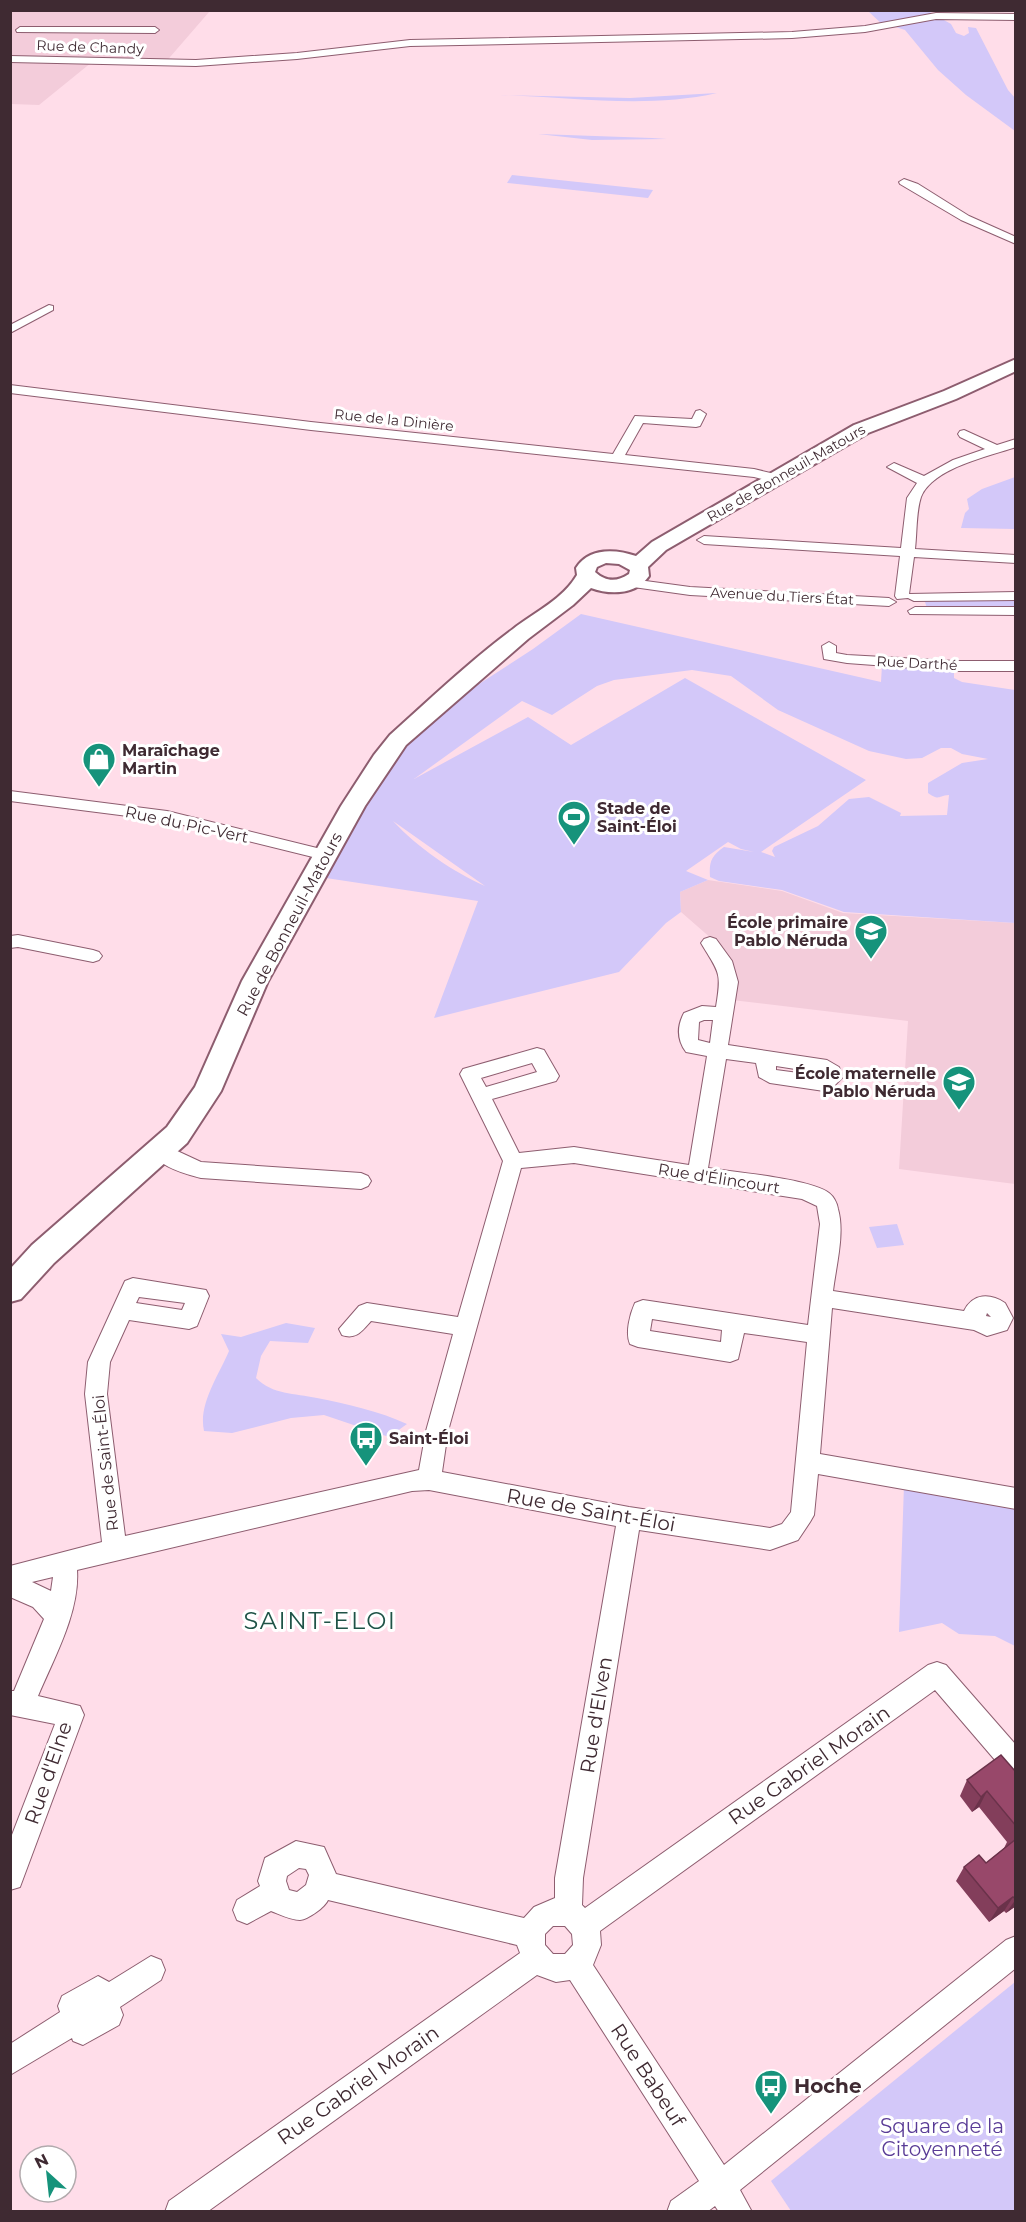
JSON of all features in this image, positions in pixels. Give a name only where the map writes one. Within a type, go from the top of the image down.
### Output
[{"type":"main road","name":"Rue de Bonneuil-Matours","points":[[632,570],[659,546],[861,429],[950,395],[1016,364]]},
{"type":"main road","points":[[606,557],[632,570],[616,586],[596,581],[586,568],[592,562],[606,557]]},
{"type":"main road","name":"Rue de Bonneuil-Matours","points":[[11,1290],[43,1254],[118,1185],[177,1136],[207,1091],[255,981],[325,855],[382,760],[398,740],[520,634],[596,581]]},
{"type":"street","name":"Rue de Chandy","points":[[10,59],[169,63],[272,58],[418,42],[814,34],[865,29],[936,16],[1016,17]]},
{"type":"street","points":[[15,40],[22,26],[155,30]]},
{"type":"street","points":[[904,182],[965,218],[1016,241]]},
{"type":"street","points":[[10,330],[49,308]]},
{"type":"street","name":"Rue de la Dinière","points":[[10,389],[311,426],[754,473],[774,478]]},
{"type":"street","points":[[617,459],[639,419],[696,423],[700,414]]},
{"type":"street","points":[[964,434],[997,450]]},
{"type":"street","points":[[905,601],[907,552],[914,498],[923,481],[945,468],[1016,443]]},
{"type":"street","points":[[894,467],[923,481]]},
{"type":"street","points":[[704,540],[1016,559]]},
{"type":"street","name":"Avenue du Tiers État","points":[[632,570],[675,589],[905,601],[1016,611]]},
{"type":"street","name":"Avenue du Tiers État","points":[[905,601],[1016,596]]},
{"type":"street","name":"Rue Darthé","points":[[829,646],[830,656],[847,659],[955,666],[1016,666]]},
{"type":"street","name":"Rue du Pic-Vert","points":[[10,796],[167,816],[325,855]]},
{"type":"street","points":[[10,942],[93,956]]},
{"type":"street","points":[[697,1175],[725,1014],[729,974],[726,965],[710,943]]},
{"type":"street","points":[[725,1014],[702,1012],[691,1018],[687,1037],[693,1047],[766,1059]]},
{"type":"street","points":[[429,1480],[437,1431],[513,1161],[470,1074],[537,1055],[549,1076],[481,1095]]},
{"type":"street","points":[[160,1151],[189,1167],[201,1170],[362,1181]]},
{"type":"street","name":"Rue d'Élincourt","points":[[513,1161],[574,1155],[802,1191],[822,1197],[829,1207],[830,1224],[808,1462]]},
{"type":"street","points":[[823,1298],[978,1322]]},
{"type":"street","name":"Rue de Saint-Éloi","points":[[115,1549],[96,1394],[99,1362],[124,1310]]},
{"type":"street","points":[[350,1329],[367,1312],[466,1327]]},
{"type":"street","points":[[734,1323],[818,1335]]},
{"type":"street","points":[[808,1462],[1016,1499]]},
{"type":"street","name":"Rue de Saint-Éloi","points":[[10,1576],[115,1549],[412,1481],[429,1480],[629,1518],[770,1539],[790,1532],[802,1515],[808,1462]]},
{"type":"street","name":"Rue d'Elven","points":[[575,1920],[569,1878],[629,1518]]},
{"type":"street","name":"Rue d'Elne","points":[[10,1876],[71,1715],[16,1704],[56,1618],[66,1572],[64,1563]]},
{"type":"street","points":[[10,1585],[36,1593],[49,1603],[56,1618]]},
{"type":"street","name":"Rue Gabriel Morain","points":[[180,2211],[534,1946],[541,1917],[559,1911],[575,1920],[937,1674],[1016,1765]]},
{"type":"street","points":[[296,1854],[314,1857],[323,1874],[317,1894],[300,1906],[280,1901],[276,1892],[272,1881],[275,1868],[296,1854]]},
{"type":"street","points":[[320,1884],[534,1946],[551,1968],[568,1968],[585,1950],[586,1942],[575,1920]]},
{"type":"street","points":[[247,1910],[276,1892]]},
{"type":"street","points":[[682,2211],[721,2186],[1016,1950]]},
{"type":"street","name":"Rue Babeuf","points":[[575,1963],[737,2211]]},
{"type":"street","points":[[10,2061],[77,2018],[72,2006],[98,1990],[103,2002],[151,1970]]},
{"type":"shaded area","points":[[11,11],[209,12],[164,64],[92,62],[39,105],[11,104]]},
{"type":"shaded area","name":"École primaire Pablo Néruda","points":[[708,880],[782,891],[843,913],[1015,923],[1015,1184],[899,1169],[908,1021],[732,1000],[720,946],[681,912],[680,892]]},
{"type":"green space","points":[[868,11],[928,11],[951,24],[956,33],[964,36],[969,33],[968,27],[976,28],[1008,90],[1015,98],[1015,131],[966,95],[938,70],[905,30],[896,27],[881,29],[884,26]]},
{"type":"green space","points":[[717,93],[690,98],[636,101],[500,95],[630,98]]},
{"type":"green space","points":[[538,134],[652,138],[667,139],[592,140]]},
{"type":"green space","points":[[512,175],[653,190],[648,198],[507,183]]},
{"type":"green space","points":[[1015,477],[1015,529],[961,528],[965,513],[969,509],[967,499],[982,489]]},
{"type":"green space","points":[[924,599],[1015,599],[1015,608],[927,608]]},
{"type":"green space","points":[[581,614],[881,682],[882,665],[954,668],[954,678],[962,682],[1015,690],[1015,923],[844,912],[782,890],[719,881],[710,877],[710,872],[712,860],[720,850],[724,847],[754,852],[741,849],[728,842],[686,871],[708,880],[680,892],[681,912],[666,923],[619,972],[434,1018],[478,901],[326,878],[378,780],[416,733],[445,706],[533,649]],"holes":[[[692,670],[731,676],[778,710],[869,751],[906,759],[922,758],[941,748],[951,748],[962,754],[988,759],[962,763],[928,783],[928,793],[935,797],[949,795],[947,815],[900,816],[901,813],[869,797],[849,799],[818,826],[774,847],[772,851],[775,857],[761,852],[866,780],[685,678],[571,745],[528,717],[414,779],[522,701],[552,715],[597,686],[614,680]],[[393,821],[485,886],[460,874],[436,858]]]},
{"type":"green space","points":[[897,1224],[904,1245],[877,1248],[869,1227]]},
{"type":"green space","points":[[286,1323],[315,1328],[308,1343],[270,1341],[261,1356],[256,1378],[263,1384],[284,1392],[363,1408],[407,1424],[389,1437],[324,1415],[291,1418],[232,1433],[204,1431],[204,1410],[210,1390],[229,1351],[221,1334],[241,1337]]},
{"type":"green space","points":[[904,1485],[1015,1503],[1015,1646],[995,1636],[959,1634],[942,1623],[899,1632]]},
{"type":"green space","name":"Square de la Citoyenneté","points":[[1015,1982],[1015,2211],[791,2211],[771,2181]]},
{"type":"building","points":[[1001,1755],[1016,1770],[1016,1826],[987,1791],[981,1797],[967,1780]]},
{"type":"building","points":[[1016,1839],[1016,1899],[1013,1897],[998,1908],[964,1867],[979,1855],[986,1863]]},
{"type":"place","name":"Maraîchage Martin","points":[[99,788]]},
{"type":"place","name":"Stade de Saint-Éloi","points":[[574,846]]},
{"type":"place","name":"École primaire Pablo Néruda","points":[[871,960]]},
{"type":"place","name":"École maternelle Pablo Néruda","points":[[959,1111]]},
{"type":"place","name":"Saint-Éloi","points":[[366,1467]]},
{"type":"place","name":"Hoche","points":[[771,2115]]},
{"type":"district","name":"SAINT-ELOI","points":[[320,1621]]}]
